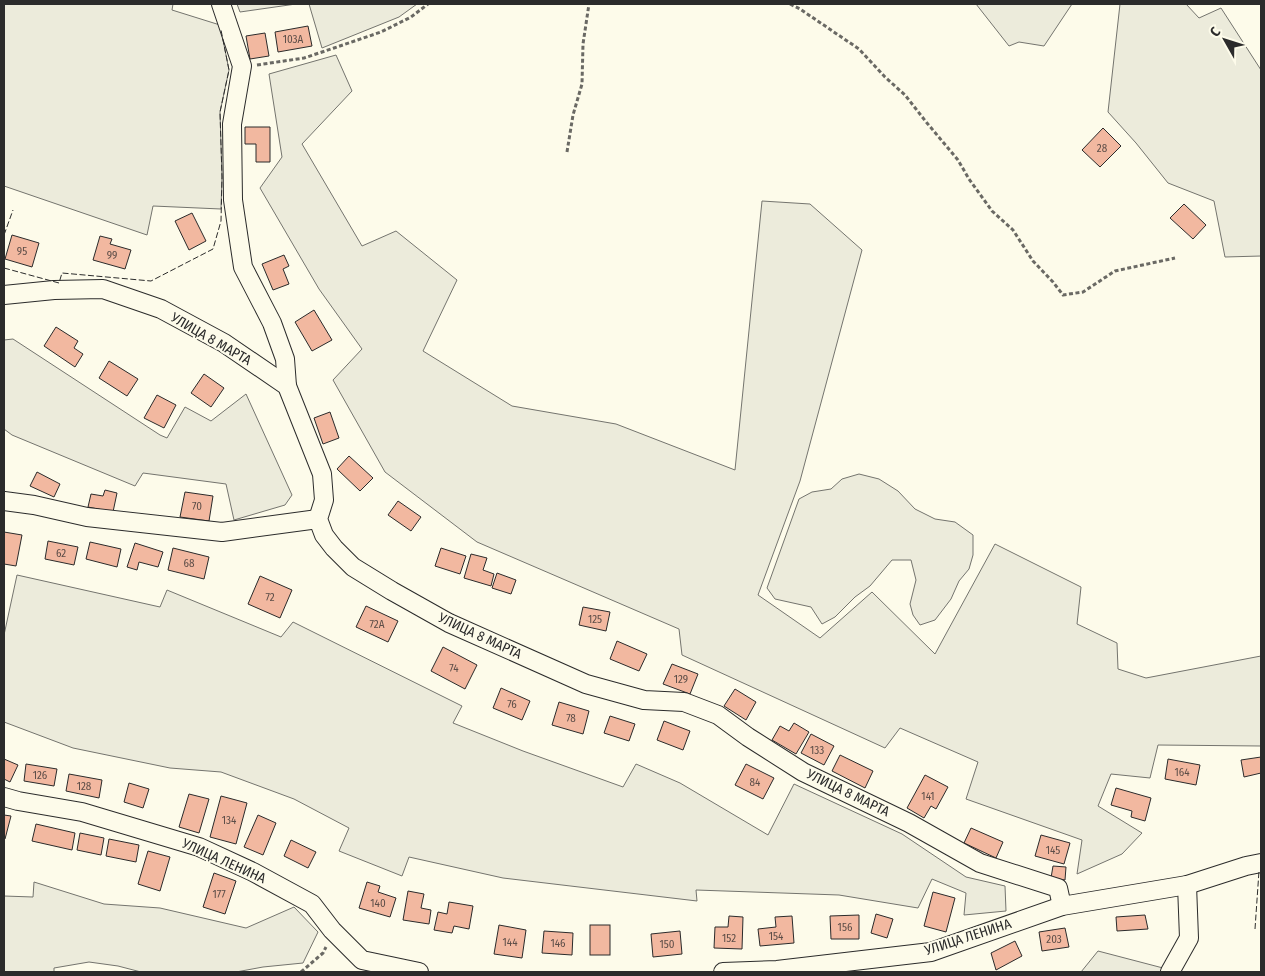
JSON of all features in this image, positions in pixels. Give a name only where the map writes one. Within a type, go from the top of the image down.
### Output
[{"type":"street","points":[[4,501],[34,505],[86,517],[222,532],[318,519],[324,500],[322,474],[287,386],[285,359],[272,323],[244,267],[233,200],[232,124],[242,66],[221,4]]},
{"type":"street","name":"УЛИЦА 8 МАРТА","points":[[4,296],[54,290],[103,289],[161,309],[224,343],[287,386]]},
{"type":"street","name":"УЛИЦА 8 МАРТА","points":[[318,519],[324,535],[353,567],[392,592],[449,623],[586,684],[644,700],[684,702],[718,715],[748,737],[803,772],[909,823],[980,863],[1058,888],[1062,906]]},
{"type":"street","name":"УЛИЦА ЛЕНИНА","points":[[4,797],[82,812],[199,847],[253,872],[312,904],[332,930],[362,960],[419,972]]},
{"type":"street","name":"УЛИЦА ЛЕНИНА","points":[[723,972],[777,970],[932,952],[1062,906],[1187,884],[1261,863]]},
{"type":"street","points":[[1170,972],[1189,938],[1187,884]]},
{"type":"path","points":[[242,66],[304,58],[334,48],[381,32],[412,17],[428,4]]},
{"type":"path","points":[[567,152],[573,115],[582,84],[583,44],[589,4]]},
{"type":"path","points":[[790,4],[859,49],[905,95],[958,160],[992,211],[1013,230],[1033,261],[1063,295],[1084,292],[1115,271],[1174,258]]},
{"type":"path","points":[[301,972],[323,953],[332,930]]},
{"type":"shaded area","points":[[4,4],[173,4],[172,10],[220,25],[229,70],[220,112],[221,209],[153,206],[147,235],[4,186]]},
{"type":"shaded area","points":[[237,4],[296,4],[240,12]]},
{"type":"shaded area","points":[[309,4],[417,4],[399,17],[322,48]]},
{"type":"shaded area","points":[[976,4],[1072,4],[1044,46],[1019,42],[1009,46]]},
{"type":"shaded area","points":[[1120,4],[1186,4],[1199,18],[1221,8],[1261,70],[1261,256],[1225,257],[1214,201],[1168,183],[1108,112]]},
{"type":"shaded area","points":[[336,55],[352,91],[302,144],[362,246],[396,231],[457,280],[423,351],[512,406],[616,424],[735,470],[762,201],[810,204],[862,250],[800,481],[758,595],[820,638],[872,592],[935,654],[995,544],[1081,587],[1077,624],[1117,643],[1118,669],[1146,678],[1261,656],[1261,746],[1158,745],[1150,778],[1111,774],[1098,806],[1142,833],[1122,854],[1077,874],[1082,840],[966,799],[978,762],[900,728],[885,748],[682,655],[679,629],[477,542],[385,472],[333,380],[362,349],[319,289],[260,188],[282,157],[269,74]]},
{"type":"shaded area","points":[[13,339],[167,438],[185,407],[211,421],[246,394],[292,495],[285,505],[234,520],[226,484],[143,473],[135,486],[12,435],[4,429],[4,340]]},
{"type":"shaded area","points":[[859,474],[879,479],[898,491],[915,509],[935,519],[955,522],[973,535],[973,555],[969,569],[959,581],[951,599],[935,620],[920,625],[913,615],[910,604],[916,580],[911,560],[892,560],[870,586],[855,597],[835,617],[822,624],[811,607],[775,599],[767,588],[799,499],[812,492],[831,489],[842,479]]},
{"type":"shaded area","points":[[17,575],[160,607],[167,590],[281,637],[293,622],[462,706],[453,723],[523,751],[623,787],[636,764],[680,783],[768,835],[794,784],[902,834],[966,877],[1005,886],[1006,911],[964,915],[966,893],[932,879],[918,908],[839,895],[696,890],[697,901],[503,878],[409,857],[402,876],[339,851],[349,828],[294,799],[221,772],[170,768],[73,748],[4,722],[4,635]]},
{"type":"shaded area","points":[[34,882],[104,904],[160,908],[246,928],[294,907],[318,932],[303,963],[236,972],[141,972],[118,966],[89,962],[54,968],[54,972],[4,972],[4,896],[33,897]]},
{"type":"shaded area","points":[[1098,951],[1163,968],[1159,972],[1081,972]]},
{"type":"building","points":[[308,26],[312,46],[278,52],[275,32]]},
{"type":"building","points":[[265,33],[269,56],[250,59],[246,36]]},
{"type":"building","points":[[245,127],[270,127],[270,162],[256,162],[256,144],[245,144]]},
{"type":"building","points":[[1103,128],[1121,146],[1100,167],[1082,150]]},
{"type":"building","points":[[1184,204],[1206,225],[1193,239],[1170,218]]},
{"type":"building","points":[[192,213],[206,241],[189,250],[175,221]]},
{"type":"building","points":[[12,235],[39,243],[32,267],[5,259]]},
{"type":"building","points":[[100,236],[112,239],[110,244],[131,250],[125,269],[93,260]]},
{"type":"building","points":[[284,255],[289,266],[283,269],[289,284],[273,290],[262,264]]},
{"type":"building","points":[[314,310],[332,340],[312,351],[295,322]]},
{"type":"building","points":[[56,327],[78,341],[74,348],[83,354],[75,367],[44,346]]},
{"type":"building","points":[[109,361],[138,379],[127,396],[99,378]]},
{"type":"building","points":[[204,374],[224,388],[211,407],[191,393]]},
{"type":"building","points":[[157,395],[176,405],[164,428],[144,418]]},
{"type":"building","points":[[330,412],[339,438],[323,444],[314,418]]},
{"type":"building","points":[[349,456],[373,478],[360,491],[337,469]]},
{"type":"building","points":[[37,472],[60,484],[54,497],[30,486]]},
{"type":"building","points":[[105,490],[117,493],[113,512],[88,507],[91,494],[103,496]]},
{"type":"building","points":[[185,492],[213,496],[209,521],[180,517]]},
{"type":"building","points":[[398,501],[421,517],[411,531],[388,515]]},
{"type":"building","points":[[4,532],[22,535],[16,566],[4,564]]},
{"type":"building","points":[[48,541],[78,547],[74,565],[45,559]]},
{"type":"building","points":[[90,542],[121,549],[117,567],[86,559]]},
{"type":"building","points":[[135,543],[163,552],[158,567],[139,562],[137,570],[127,567]]},
{"type":"building","points":[[173,548],[209,557],[204,579],[168,570]]},
{"type":"building","points":[[441,548],[466,556],[460,574],[435,566]]},
{"type":"building","points":[[471,554],[487,558],[483,570],[494,574],[491,586],[464,578]]},
{"type":"building","points":[[497,573],[516,580],[511,594],[492,588]]},
{"type":"building","points":[[260,576],[292,590],[280,618],[248,604]]},
{"type":"building","points":[[366,606],[398,621],[388,642],[356,627]]},
{"type":"building","points":[[583,607],[610,612],[606,631],[579,625]]},
{"type":"building","points":[[617,641],[647,654],[639,671],[610,659]]},
{"type":"building","points":[[443,647],[477,665],[465,689],[431,671]]},
{"type":"building","points":[[672,664],[698,674],[690,694],[663,684]]},
{"type":"building","points":[[501,688],[530,701],[522,720],[493,708]]},
{"type":"building","points":[[735,689],[756,702],[746,720],[724,706]]},
{"type":"building","points":[[559,702],[589,711],[583,734],[552,725]]},
{"type":"building","points":[[610,716],[635,724],[629,741],[604,733]]},
{"type":"building","points":[[664,721],[690,731],[683,750],[657,740]]},
{"type":"building","points":[[794,723],[809,732],[796,754],[772,740],[780,726],[789,731]]},
{"type":"building","points":[[811,734],[834,746],[824,765],[801,753]]},
{"type":"building","points":[[840,755],[873,771],[865,788],[832,771]]},
{"type":"building","points":[[1261,757],[1261,773],[1244,777],[1241,760]]},
{"type":"building","points":[[4,759],[18,765],[10,782],[4,779]]},
{"type":"building","points":[[1168,759],[1200,765],[1196,785],[1165,779]]},
{"type":"building","points":[[26,764],[57,769],[54,786],[24,781]]},
{"type":"building","points":[[746,764],[774,778],[763,799],[735,785]]},
{"type":"building","points":[[69,774],[102,780],[99,798],[66,791]]},
{"type":"building","points":[[925,775],[948,787],[936,809],[931,806],[924,818],[907,808]]},
{"type":"building","points":[[129,783],[149,789],[143,808],[124,802]]},
{"type":"building","points":[[1116,788],[1151,798],[1145,821],[1131,817],[1132,811],[1111,805]]},
{"type":"building","points":[[189,794],[209,799],[199,833],[179,827]]},
{"type":"building","points":[[221,796],[247,803],[236,844],[210,837]]},
{"type":"building","points":[[4,815],[11,816],[5,839],[4,839]]},
{"type":"building","points":[[258,815],[276,823],[263,855],[244,847]]},
{"type":"building","points":[[36,824],[75,833],[72,850],[32,841]]},
{"type":"building","points":[[971,828],[1003,842],[996,858],[964,843]]},
{"type":"building","points":[[80,833],[104,838],[101,855],[77,850]]},
{"type":"building","points":[[1041,835],[1070,843],[1064,864],[1035,856]]},
{"type":"building","points":[[109,839],[139,845],[136,862],[106,856]]},
{"type":"building","points":[[291,840],[316,852],[308,868],[284,856]]},
{"type":"building","points":[[148,851],[170,857],[160,891],[138,884]]},
{"type":"building","points":[[1053,866],[1066,867],[1065,880],[1051,878]]},
{"type":"building","points":[[214,873],[236,881],[225,914],[203,907]]},
{"type":"building","points":[[367,882],[380,886],[378,892],[396,898],[390,917],[359,908]]},
{"type":"building","points":[[408,891],[424,894],[421,908],[431,910],[429,924],[403,920]]},
{"type":"building","points":[[933,892],[955,898],[946,932],[924,926]]},
{"type":"building","points":[[449,902],[473,906],[469,929],[454,926],[452,933],[434,930],[438,912],[447,914]]},
{"type":"building","points":[[876,914],[893,919],[887,938],[871,933]]},
{"type":"building","points":[[859,915],[859,939],[831,939],[830,916]]},
{"type":"building","points":[[1145,915],[1148,929],[1117,931],[1116,917]]},
{"type":"building","points":[[729,916],[743,917],[742,949],[714,948],[715,927],[728,927]]},
{"type":"building","points":[[792,916],[794,943],[760,946],[758,929],[776,927],[775,917]]},
{"type":"building","points":[[499,925],[526,930],[522,958],[494,954]]},
{"type":"building","points":[[590,925],[610,925],[610,955],[590,955]]},
{"type":"building","points":[[1065,928],[1069,947],[1042,951],[1039,932]]},
{"type":"building","points":[[544,931],[573,933],[572,955],[542,953]]},
{"type":"building","points":[[680,931],[682,954],[653,957],[651,934]]},
{"type":"building","points":[[1015,941],[1022,956],[996,970],[991,953]]},
{"type":"fence","points":[[4,268],[59,283],[62,273],[151,281],[213,249],[221,221],[220,112],[229,70],[221,30]]},
{"type":"fence","points":[[4,235],[13,210]]},
{"type":"fence","points":[[1255,929],[1259,871],[1261,871]]}]
